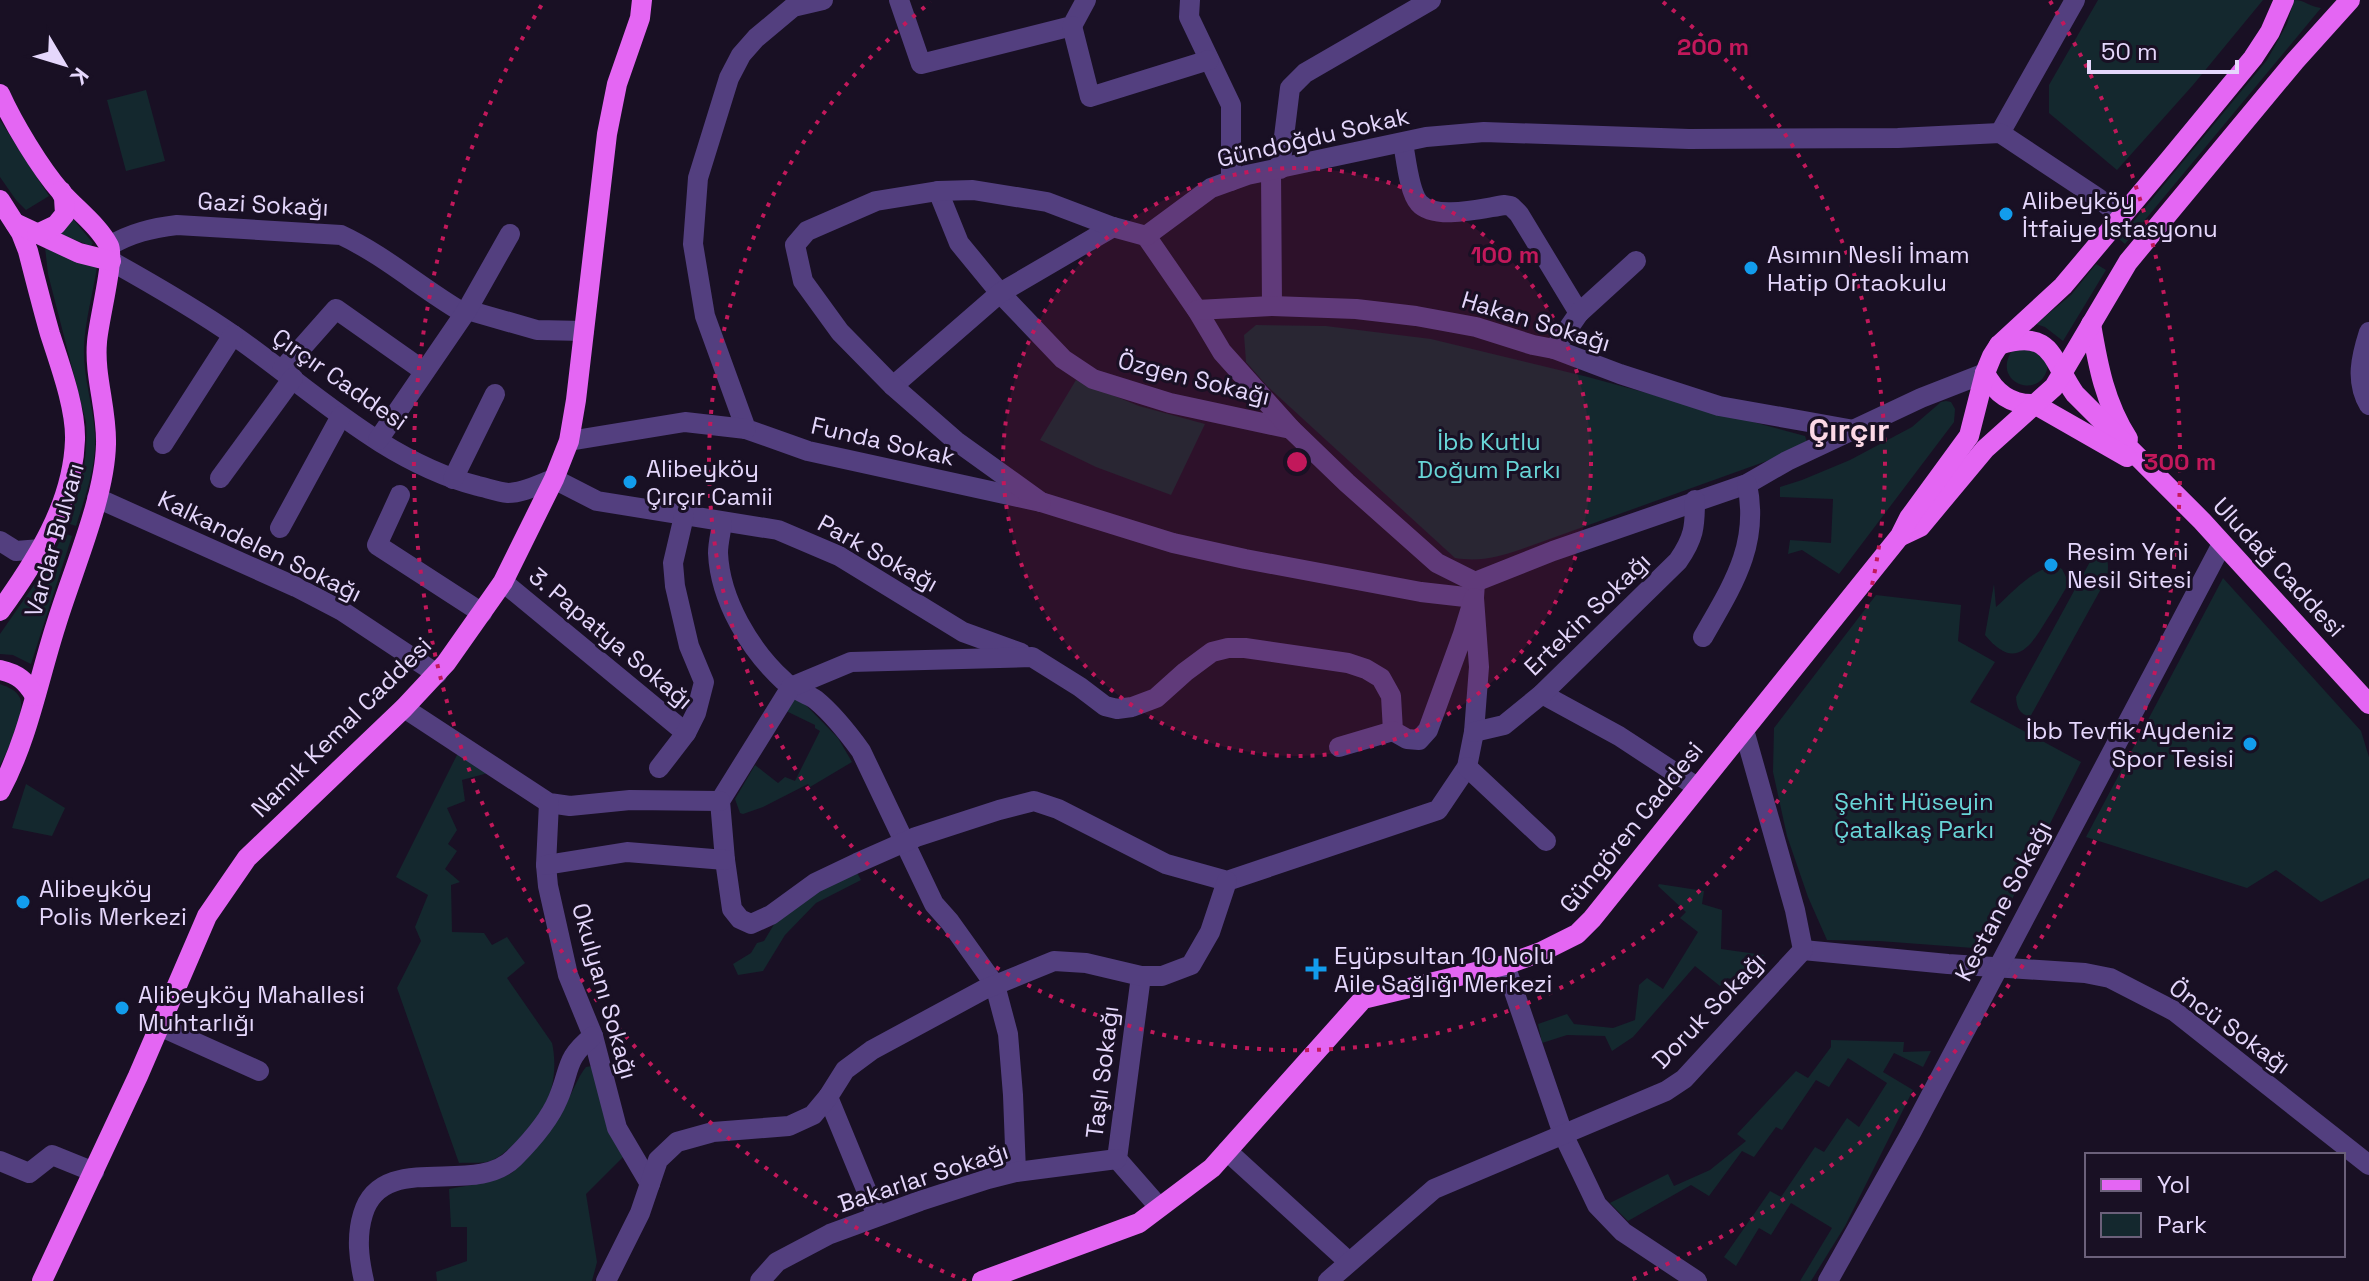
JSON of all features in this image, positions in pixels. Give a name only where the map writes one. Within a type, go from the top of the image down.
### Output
[{"type":"main road","points":[[641,9],[656,0]]},
{"type":"main road","points":[[2284,0],[2270,32],[2253,58],[2122,217],[2063,286],[1999,345],[1985,373],[1991,384],[2010,400],[2022,405],[2034,404],[2046,396],[2128,262],[2295,61],[2350,0]]},
{"type":"main road","name":"Namık Kemal Caddesi","points":[[42,1281],[94,1172],[201,927],[247,858],[437,674],[503,582],[554,479],[569,441],[607,134],[617,84],[641,9]]},
{"type":"main road","points":[[0,94],[15,123],[64,198],[65,214],[56,225],[37,234]]},
{"type":"main road","points":[[61,191],[110,254]]},
{"type":"main road","name":"Vardar Bulvarı","points":[[0,200],[28,251],[70,407],[75,440],[66,490],[41,549],[0,611]]},
{"type":"main road","points":[[15,223],[79,253],[110,254]]},
{"type":"main road","name":"Vardar Bulvarı","points":[[0,791],[27,728],[97,498],[107,445],[95,358],[110,254]]},
{"type":"main road","name":"Uludağ Caddesi","points":[[2091,324],[2102,386],[2121,427],[2148,469]]},
{"type":"main road","points":[[1999,345],[2015,340],[2042,345],[2053,354],[2061,375]]},
{"type":"main road","name":"Güngören Caddesi","points":[[982,1281],[1013,1276],[1139,1223],[1212,1168],[1363,999],[1505,965],[1577,934],[1609,899],[1900,536],[1909,518],[1969,436],[1985,373]]},
{"type":"main road","name":"Uludağ Caddesi","points":[[2061,375],[2079,399],[2202,521],[2369,704]]},
{"type":"main road","name":"Uludağ Caddesi","points":[[2034,404],[2148,469]]},
{"type":"main road","name":"Güngören Caddesi","points":[[1900,536],[1920,527],[1985,449],[2034,404]]},
{"type":"main road","points":[[0,670],[15,674],[26,682],[35,696]]},
{"type":"street","points":[[746,429],[705,316],[693,244],[698,178],[729,78],[741,55],[793,7],[823,0]]},
{"type":"street","points":[[899,0],[921,64],[1072,26]]},
{"type":"street","points":[[1086,0],[1072,26],[1090,97],[1209,60]]},
{"type":"street","points":[[1190,0],[1189,17],[1231,105],[1231,181]]},
{"type":"street","points":[[1272,306],[1275,170],[1290,88],[1305,73],[1397,10],[1431,0]]},
{"type":"street","points":[[2075,0],[2000,133],[2122,217]]},
{"type":"street","name":"Gündoğdu Sokak","points":[[1146,236],[1211,188],[1275,170],[1426,137],[1484,132],[1689,139],[1898,138],[2000,133]]},
{"type":"street","points":[[1403,143],[1417,201],[1443,213],[1511,206],[1519,214],[1579,313]]},
{"type":"street","points":[[1041,502],[956,441],[893,386],[840,332],[803,281],[795,245],[807,231],[876,201],[938,191],[973,190],[1047,202],[1146,236],[1222,352],[1291,429],[1437,563],[1474,590]]},
{"type":"street","name":"Özgen Sokağı","points":[[938,191],[959,243],[1000,293],[1063,359],[1093,379],[1170,403],[1291,429]]},
{"type":"street","name":"Gazi Sokağı","points":[[110,254],[126,236],[177,225],[341,235],[462,312],[467,310],[537,330],[584,331]]},
{"type":"street","points":[[893,386],[1000,293],[1113,227]]},
{"type":"street","points":[[378,440],[467,310],[510,234]]},
{"type":"street","name":"Çırçır Caddesi","points":[[110,254],[233,335],[341,416],[419,465],[453,479],[505,493],[528,489],[554,479]]},
{"type":"street","points":[[1554,349],[1579,313],[1636,261]]},
{"type":"street","name":"Hakan Sokağı","points":[[1197,310],[1272,306],[1356,309],[1416,316],[1476,327],[1554,349],[1719,406],[1854,430]]},
{"type":"street","points":[[220,478],[288,374],[336,309],[424,371]]},
{"type":"street","points":[[2369,332],[2361,359],[2362,393],[2369,405]]},
{"type":"street","points":[[163,444],[233,335]]},
{"type":"street","points":[[1339,747],[1393,731],[1407,739],[1419,740],[1428,730],[1463,634],[1474,590],[1553,551],[1747,484],[1787,461],[1921,398],[1985,373]]},
{"type":"street","points":[[453,479],[495,394]]},
{"type":"street","points":[[280,528],[341,416]]},
{"type":"street","name":"Funda Sokak","points":[[569,441],[685,422],[746,429],[808,451],[1041,502],[1173,543],[1245,559],[1390,587],[1474,590]]},
{"type":"street","name":"Park Sokağı","points":[[554,479],[597,501],[778,530],[839,556],[963,632],[1032,657],[1105,706],[1117,709],[1132,707],[1156,698],[1212,652],[1245,648],[1348,663],[1366,669],[1381,678],[1391,696],[1393,731]]},
{"type":"street","points":[[1703,637],[1746,550],[1752,506],[1747,484]]},
{"type":"street","points":[[400,495],[377,545],[482,613]]},
{"type":"street","name":"Kalkandelen Sokağı","points":[[97,498],[342,611],[437,674]]},
{"type":"street","name":"Ertekin Sokağı","points":[[1474,732],[1504,725],[1542,694],[1678,561],[1694,532],[1695,500]]},
{"type":"street","points":[[659,768],[686,733],[696,713],[704,682],[689,646],[675,586],[673,563],[684,516]]},
{"type":"street","points":[[722,523],[718,551],[724,591],[746,633],[761,656],[791,687],[815,700],[846,730],[861,751],[934,904],[995,985],[1008,1034],[1016,1172]]},
{"type":"street","points":[[0,541],[16,551],[41,549]]},
{"type":"street","name":"Kestane Sokağı","points":[[1828,1281],[1898,1156],[2222,544]]},
{"type":"street","name":"3. Papatya Sokağı","points":[[503,582],[686,733]]},
{"type":"street","points":[[1032,657],[851,662],[791,687],[720,801],[732,909],[740,919],[751,924],[771,915],[815,883],[916,837],[1034,801],[1058,809],[1166,864],[1227,881],[1438,810],[1467,767],[1474,732],[1479,667],[1474,590]]},
{"type":"street","points":[[1542,694],[1619,736],[1697,787]]},
{"type":"street","points":[[404,708],[549,803],[570,806],[630,800],[720,801]]},
{"type":"street","name":"Doruk Sokağı","points":[[1328,1281],[1434,1189],[1666,1091],[1684,1079],[1803,950],[1795,910],[1744,730]]},
{"type":"street","points":[[1467,767],[1546,841]]},
{"type":"street","name":"Okulyanı Sokağı","points":[[549,803],[548,886],[568,975],[593,1036],[617,1128],[650,1184]]},
{"type":"street","points":[[546,865],[627,852],[725,860]]},
{"type":"street","points":[[606,1281],[640,1213],[658,1160],[677,1142],[713,1132],[789,1126],[813,1115],[845,1070],[872,1050],[995,985],[1054,961],[1086,963],[1141,976],[1162,976],[1191,965],[1210,932],[1227,881]]},
{"type":"street","name":"Öncü Sokağı","points":[[1803,950],[2085,973],[2110,978],[2174,1011],[2369,1165]]},
{"type":"street","points":[[1505,965],[1563,1134],[1597,1205],[1623,1232],[1697,1281]]},
{"type":"street","name":"Taşlı Sokağı","points":[[1141,976],[1117,1159],[1159,1207]]},
{"type":"street","points":[[159,1026],[259,1071]]},
{"type":"street","points":[[364,1281],[358,1243],[363,1211],[369,1198],[378,1190],[404,1178],[485,1174],[511,1161],[537,1133],[565,1082],[570,1060],[580,1046],[593,1036]]},
{"type":"street","points":[[828,1097],[877,1216]]},
{"type":"street","points":[[1227,1151],[1349,1262]]},
{"type":"street","points":[[0,1161],[29,1173],[52,1155],[94,1172]]},
{"type":"street","name":"Bakarlar Sokağı","points":[[760,1281],[777,1262],[830,1234],[877,1216],[1016,1172],[1117,1159]]},
{"type":"green space","points":[[2098,0],[2263,0],[2117,170],[2049,113],[2049,85]]},
{"type":"green space","points":[[2294,0],[2321,8],[2125,244],[2119,239],[2267,60],[2287,24]]},
{"type":"green space","points":[[146,90],[165,161],[126,171],[107,100]]},
{"type":"green space","points":[[0,120],[49,196],[26,210],[0,177]]},
{"type":"green space","points":[[73,219],[93,243],[91,246],[60,234]]},
{"type":"green space","points":[[45,247],[97,267],[84,347],[95,446],[90,481],[76,526],[67,523],[83,473],[86,422],[48,274]]},
{"type":"green space","points":[[2096,264],[2106,270],[2063,341],[2036,324],[2071,295]]},
{"type":"green space","name":"İbb Kutlu Doğum Parkı","points":[[1256,325],[1326,326],[1431,339],[1588,377],[1805,436],[1807,442],[1786,454],[1522,549],[1489,558],[1455,558],[1267,386],[1246,362],[1244,335]]},
{"type":"green space","points":[[2029,344],[2048,361],[2046,374],[2039,382],[2022,385],[2008,374],[2007,364],[2011,352]]},
{"type":"green space","points":[[1076,380],[1139,406],[1205,424],[1171,495],[1096,467],[1040,440]]},
{"type":"green space","points":[[1946,401],[1951,402],[1955,409],[1954,422],[1839,574],[1802,550],[1788,554],[1790,540],[1831,543],[1833,499],[1780,497],[1780,487],[1850,460],[1912,427]]},
{"type":"green space","points":[[64,533],[72,536],[31,664],[13,655],[0,654],[0,634],[48,565]]},
{"type":"green space","points":[[2097,549],[2107,561],[2107,578],[2030,717],[2019,710],[2016,697]]},
{"type":"green space","points":[[2056,566],[2062,569],[2069,583],[2033,641],[2019,652],[2012,653],[1995,645],[1985,635],[1994,584],[1996,607],[2031,576]]},
{"type":"green space","name":"İbb Tevfik Aydeniz Spor Tesisi","points":[[2223,578],[2361,731],[2369,757],[2369,878],[2321,902],[2276,870],[2247,888],[2086,837]]},
{"type":"green space","name":"Şehit Hüseyin Çatalkaş Parkı","points":[[1876,595],[1961,605],[1958,641],[1995,662],[1970,702],[2081,762],[1987,949],[1827,940],[1787,836],[1773,772],[1774,728]]},
{"type":"green space","points":[[0,684],[16,693],[21,704],[15,732],[0,765]]},
{"type":"green space","points":[[795,694],[838,738],[852,762],[810,787],[808,784],[763,807],[740,813],[735,799],[755,765],[778,783],[785,777],[795,781],[820,731],[815,725],[784,710]]},
{"type":"green space","points":[[458,753],[488,773],[462,780],[465,801],[447,808],[457,830],[448,844],[457,851],[445,869],[460,882],[451,885],[452,932],[484,933],[492,945],[507,937],[525,963],[507,978],[552,1043],[554,1057],[552,1085],[539,1115],[506,1151],[490,1161],[479,1163],[459,1163],[397,988],[421,941],[415,927],[428,895],[396,877]]},
{"type":"green space","points":[[26,784],[65,808],[52,836],[12,828]]},
{"type":"green space","points":[[855,869],[861,880],[816,903],[785,935],[763,971],[738,975],[733,964],[751,953],[757,943],[764,941],[779,916]]},
{"type":"green space","points":[[1659,884],[1704,891],[1702,904],[1722,910],[1721,949],[1764,955],[1743,982],[1727,978],[1720,986],[1695,966],[1633,1037],[1612,1051],[1605,1036],[1567,1035],[1542,1043],[1538,1024],[1567,1014],[1574,1024],[1613,1028],[1635,1020],[1639,985],[1647,978],[1663,989],[1698,932],[1680,918],[1686,912]]},
{"type":"green space","points":[[1831,1040],[1904,1042],[1903,1052],[1931,1051],[1923,1067],[1894,1053],[1883,1072],[1913,1090],[1845,1226],[1811,1281],[1800,1281],[1832,1228],[1791,1203],[1771,1235],[1759,1228],[1736,1266],[1724,1257],[1770,1191],[1781,1197],[1815,1147],[1824,1152],[1847,1118],[1859,1127],[1887,1083],[1848,1058],[1829,1087],[1816,1080],[1782,1130],[1776,1127],[1754,1157],[1742,1151],[1709,1196],[1691,1185],[1628,1221],[1610,1203],[1668,1174],[1674,1186],[1710,1170],[1746,1141],[1737,1134],[1796,1071],[1808,1078],[1831,1047]]},
{"type":"green space","points":[[592,1066],[625,1155],[586,1194],[597,1262],[592,1281],[437,1281],[436,1272],[467,1261],[467,1227],[451,1227],[449,1189],[496,1180],[516,1169],[552,1124],[586,1067]]},
{"type":"place","name":"Alibeyköy İtfaiye İstasyonu","points":[[2006,214]]},
{"type":"place","name":"Asımın Nesli İmam Hatip Ortaokulu","points":[[1751,268]]},
{"type":"place","name":"Alibeyköy Çırçır Camii","points":[[630,482]]},
{"type":"place","name":"Resim Yeni Nesil Sitesi","points":[[2051,565]]},
{"type":"place","name":"İbb Tevfik Aydeniz Spor Tesisi","points":[[2250,744]]},
{"type":"place","name":"Alibeyköy Polis Merkezi","points":[[23,902]]},
{"type":"place","name":"Eyüpsultan 10 Nolu Aile Sağlığı Merkezi","points":[[1316,969]]},
{"type":"place","name":"Alibeyköy Mahallesi Muhtarlığı","points":[[122,1008]]},
{"type":"district","name":"Çırçır","points":[[1849,430]]}]
